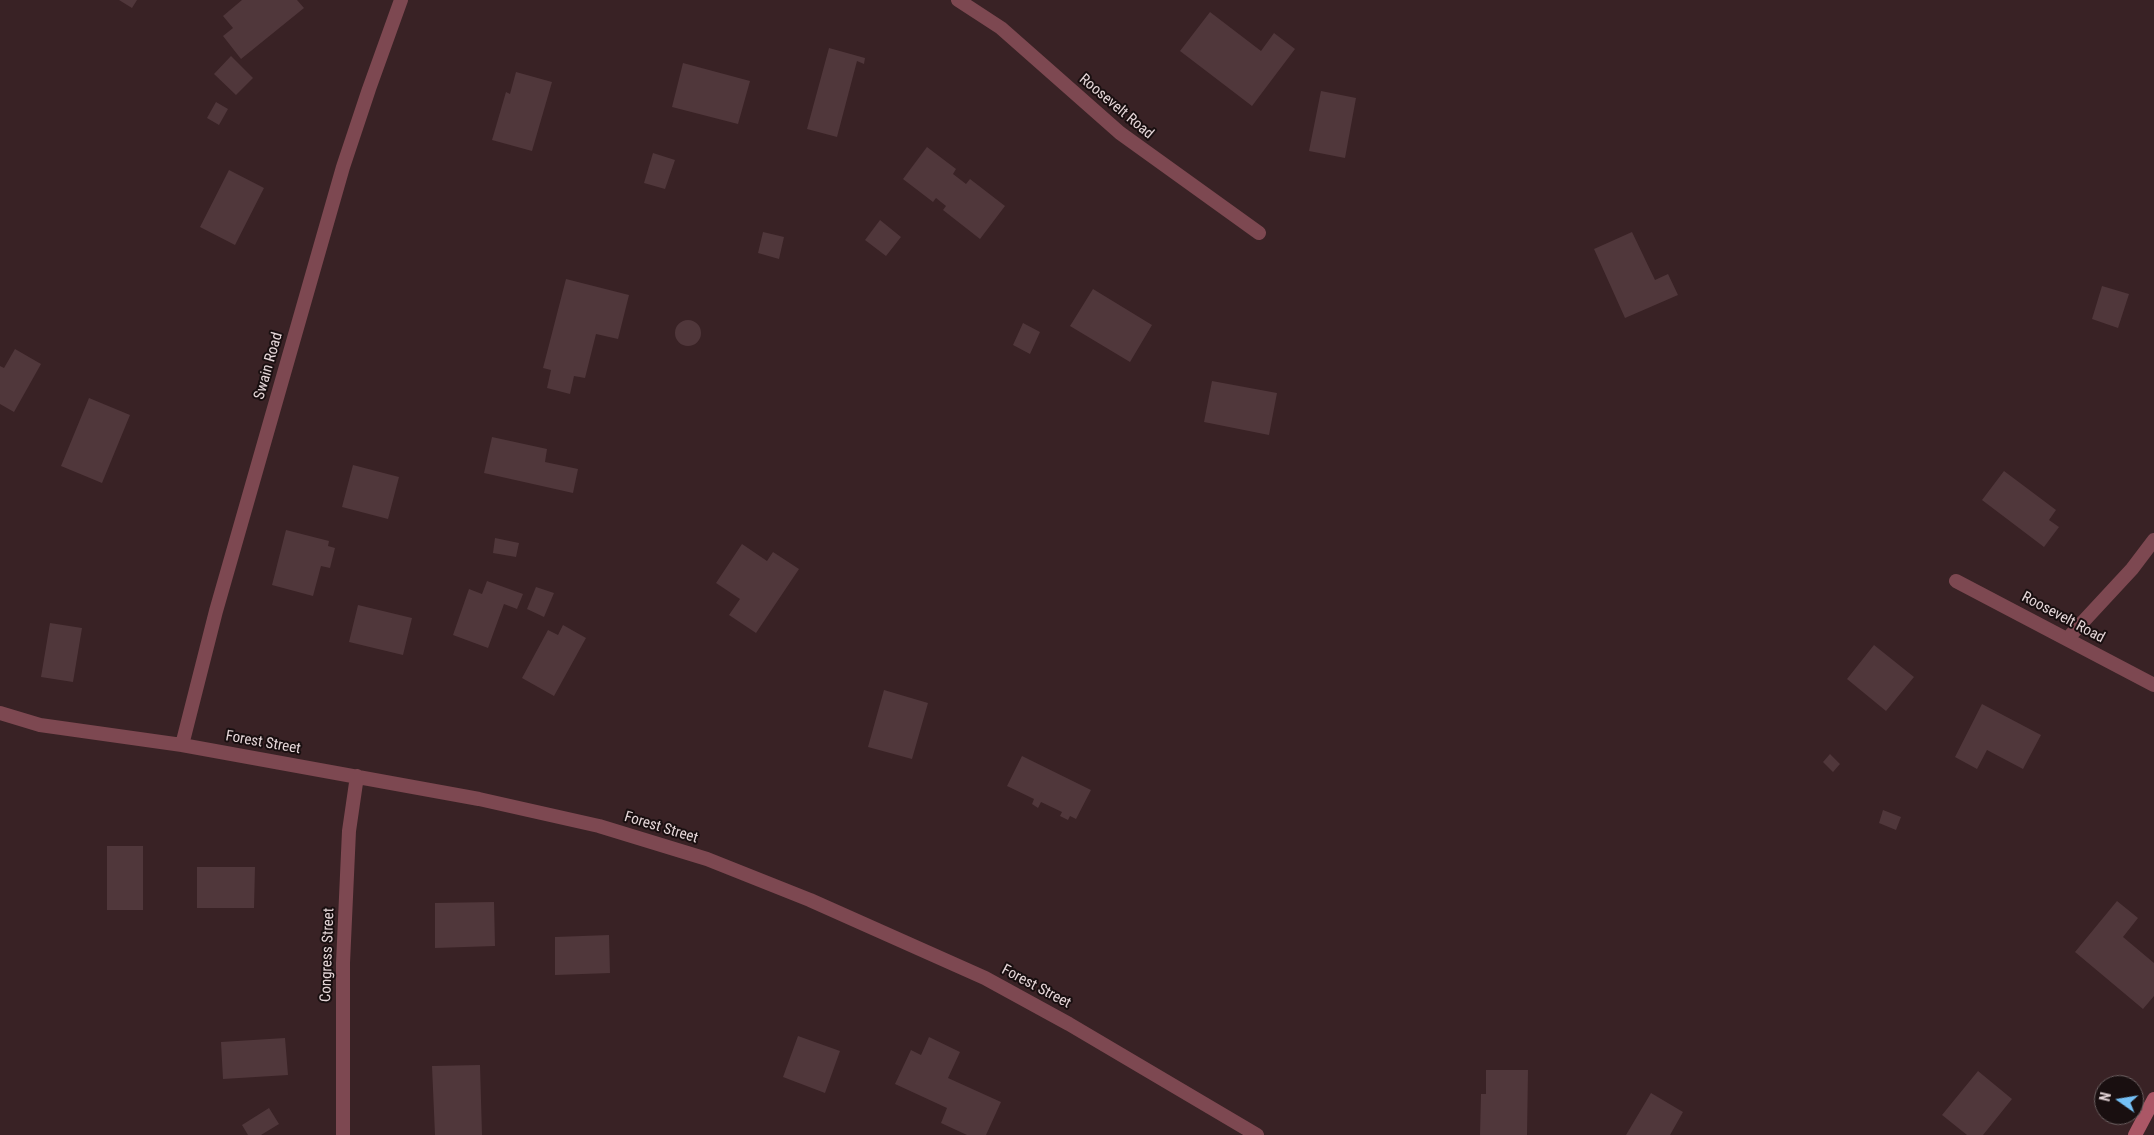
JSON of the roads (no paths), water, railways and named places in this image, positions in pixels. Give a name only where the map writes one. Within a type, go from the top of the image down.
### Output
[{"type":"main road","points":[[2135,1135],[2154,1099]]},
{"type":"street","name":"Swain Road","points":[[182,745],[219,601],[343,167],[401,0]]},
{"type":"street","name":"Roosevelt Road","points":[[958,0],[1001,28],[1126,138],[1259,233]]},
{"type":"street","points":[[2068,638],[2132,569],[2154,540]]},
{"type":"street","name":"Roosevelt Road","points":[[1956,581],[2068,638],[2154,685]]},
{"type":"street","name":"Forest Street","points":[[0,713],[40,725],[182,745],[479,799],[599,826],[663,844],[759,880],[985,978],[1069,1024],[1257,1135]]},
{"type":"street","name":"Congress Street","points":[[343,1135],[344,945],[349,830],[357,776]]}]
